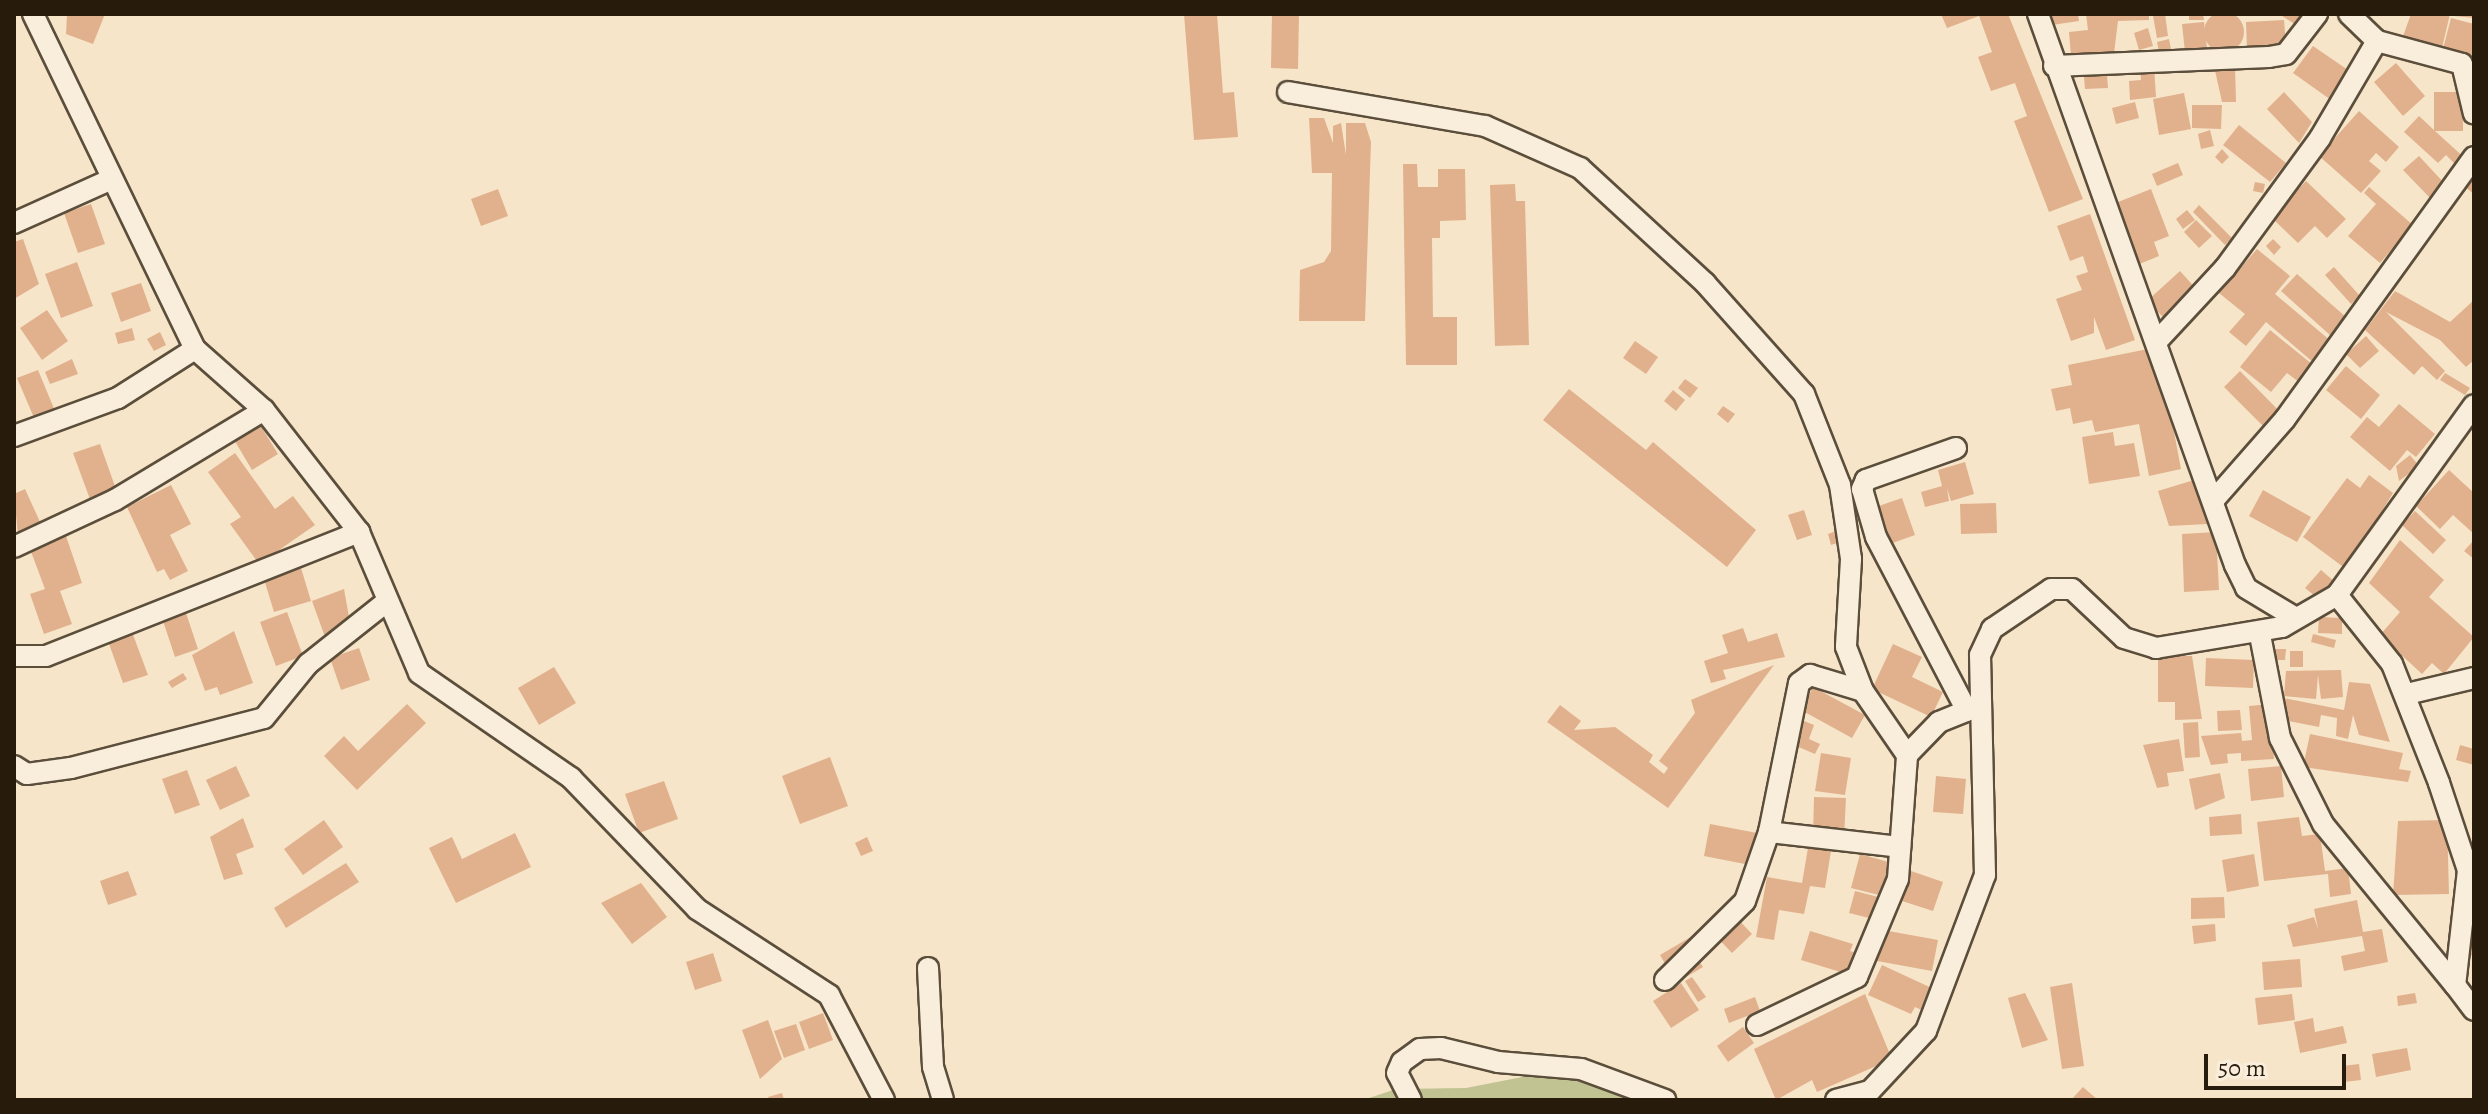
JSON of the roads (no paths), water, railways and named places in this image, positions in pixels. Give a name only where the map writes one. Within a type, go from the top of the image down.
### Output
[{"type":"street","points":[[33,14],[195,349],[264,410],[359,532],[385,603],[419,673],[571,778],[697,909],[829,995],[884,1100]]},
{"type":"street","points":[[2038,14],[2054,66],[2160,338],[2213,501],[2246,588],[2296,618]]},
{"type":"street","points":[[2054,66],[2278,56],[2317,14]]},
{"type":"street","points":[[2349,14],[2377,41],[2462,64],[2474,114]]},
{"type":"street","points":[[2160,338],[2225,268],[2320,138],[2377,41]]},
{"type":"street","points":[[1288,92],[1485,126],[1580,168],[1705,283],[1804,394],[1840,485],[1851,559],[1846,647],[1863,691],[1907,755],[1898,879],[1857,977],[1757,1025]]},
{"type":"street","points":[[2213,501],[2285,419],[2474,157]]},
{"type":"street","points":[[14,223],[112,179]]},
{"type":"street","points":[[14,436],[118,398],[195,349]]},
{"type":"street","points":[[1836,1100],[1870,1091],[1926,1031],[1985,875],[1974,708],[1980,655],[1992,629],[2051,589],[2072,589],[2124,638],[2156,648],[2260,635],[2337,595],[2474,405]]},
{"type":"street","points":[[14,547],[115,500],[264,410]]},
{"type":"street","points":[[1956,448],[1866,480],[1862,489],[1876,537],[1974,708]]},
{"type":"street","points":[[14,656],[46,656],[359,532]]},
{"type":"street","points":[[2337,595],[2383,651],[2407,694],[2471,871],[2455,985]]},
{"type":"street","points":[[14,766],[27,774],[71,768],[264,718],[308,664],[385,603]]},
{"type":"street","points":[[2260,635],[2280,738],[2323,824],[2474,1010]]},
{"type":"street","points":[[2407,694],[2471,672]]},
{"type":"street","points":[[1665,980],[1745,901],[1769,832],[1799,683],[1810,675],[1863,691]]},
{"type":"street","points":[[1907,755],[1939,722],[1974,708]]},
{"type":"street","points":[[1769,832],[1900,847]]},
{"type":"street","points":[[928,968],[933,1067],[943,1100]]},
{"type":"street","points":[[1411,1100],[1397,1073],[1402,1062],[1420,1049],[1441,1048],[1498,1062],[1581,1069],[1665,1100]]}]
